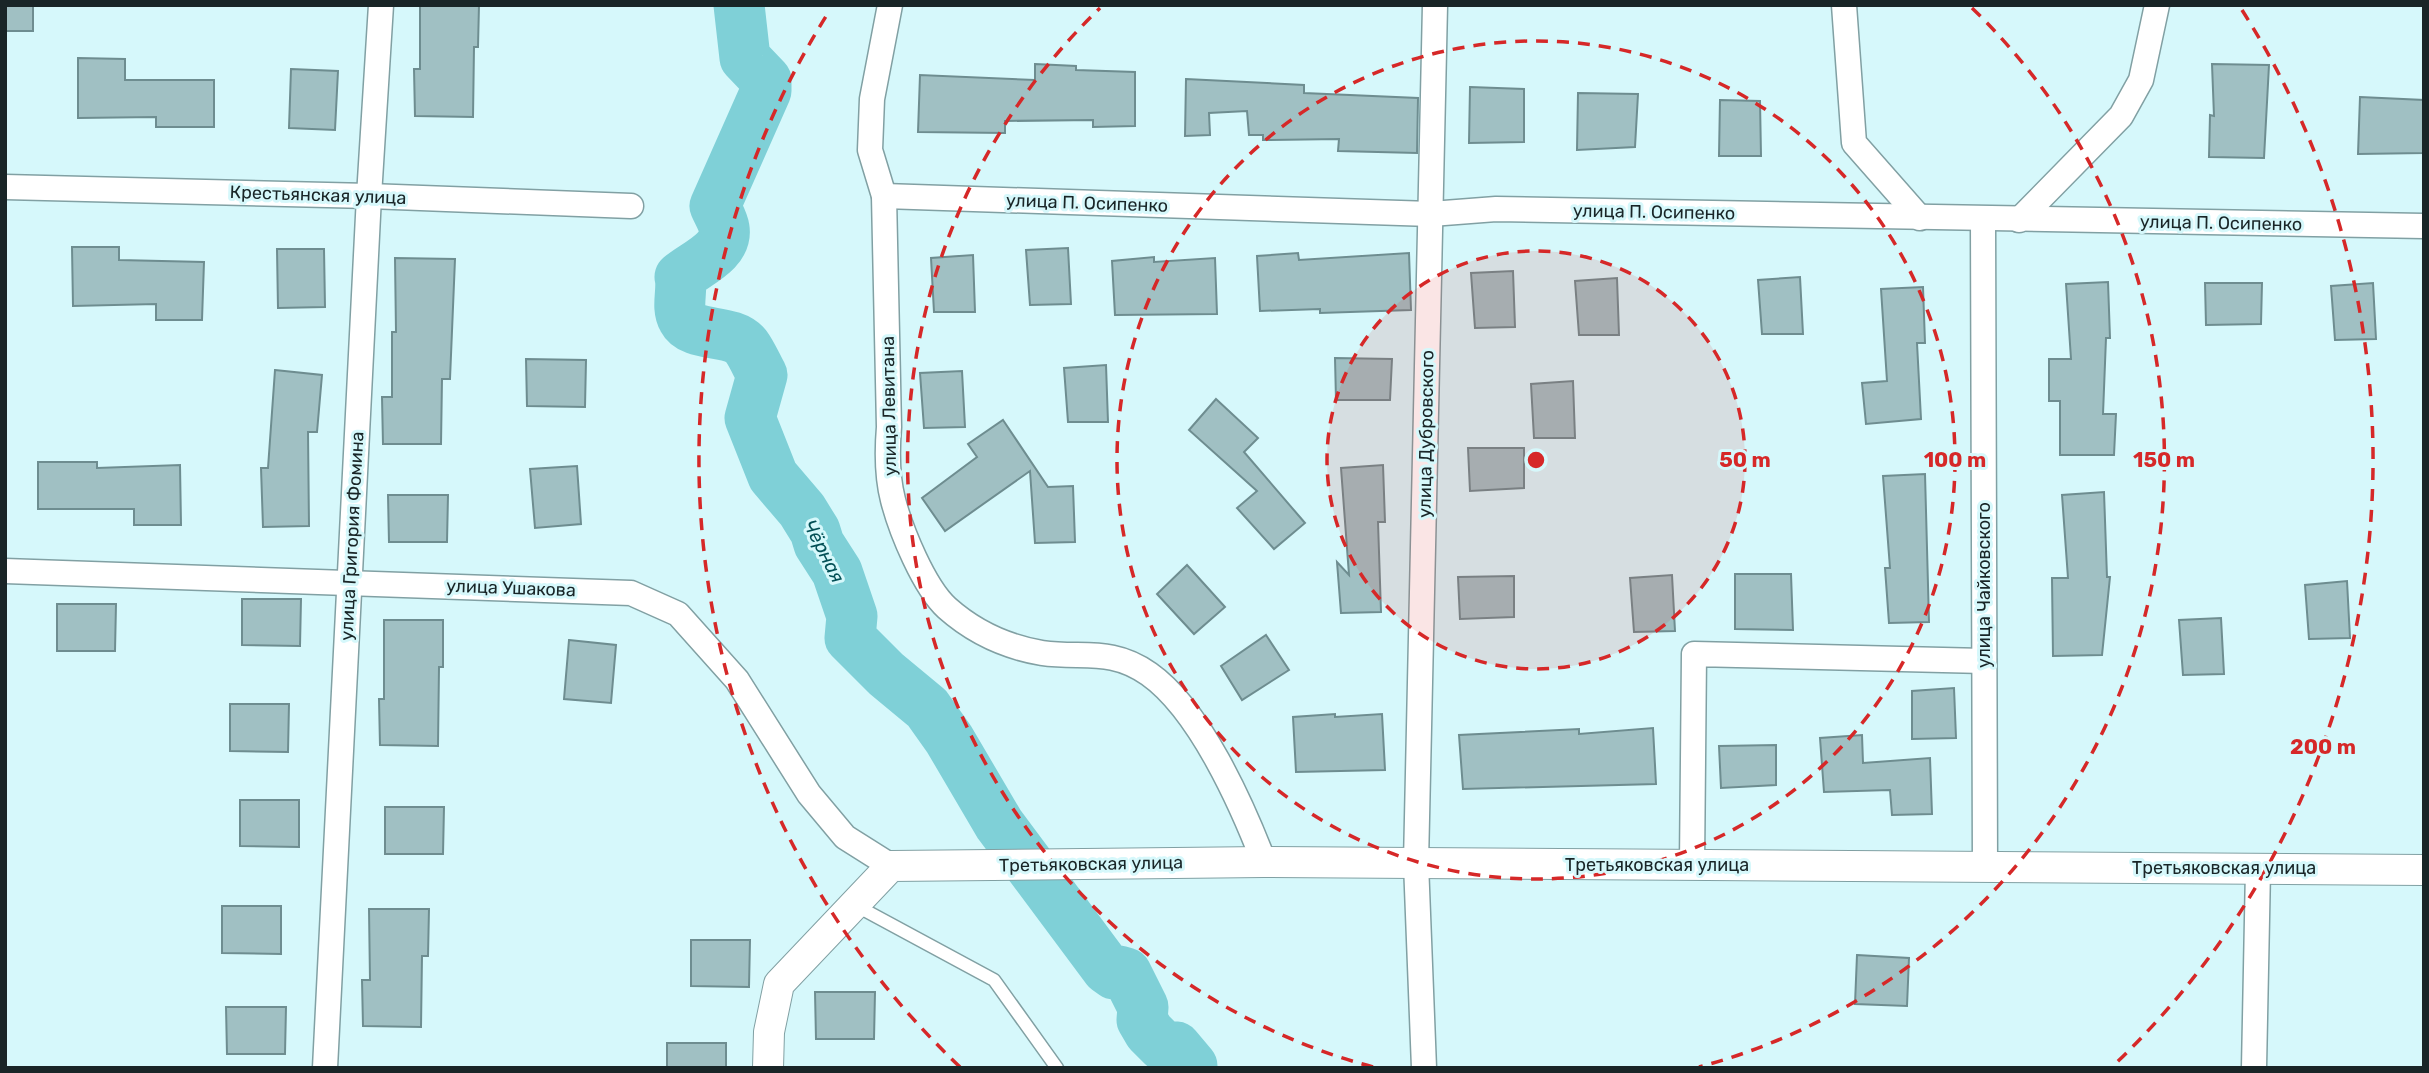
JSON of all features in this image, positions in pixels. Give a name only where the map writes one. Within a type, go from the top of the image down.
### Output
[{"type":"street","name":"улица Григория Фомина","points":[[325,1068],[381,5]]},
{"type":"street","name":"улица Левитана","points":[[890,5],[872,99],[870,150],[884,196],[887,453],[892,499],[907,540],[923,575],[946,607],[973,628],[1010,647],[1045,653],[1091,653],[1125,660],[1150,674],[1178,703],[1210,746],[1247,818],[1264,862]]},
{"type":"street","name":"улица Дубровского","points":[[1424,1068],[1416,863],[1435,5]]},
{"type":"street","points":[[1844,5],[1854,143],[1920,218]]},
{"type":"street","points":[[2019,220],[2122,116],[2141,80],[2157,5]]},
{"type":"street","name":"Крестьянская улица","points":[[5,187],[631,206]]},
{"type":"street","name":"улица П. Осипенко","points":[[884,196],[1432,214],[1496,209],[2424,226]]},
{"type":"street","name":"улица Чайковского","points":[[1983,219],[1985,866]]},
{"type":"street","name":"улица Ушакова","points":[[5,571],[632,593],[678,614],[737,680],[809,794],[845,837],[891,866]]},
{"type":"street","points":[[1692,865],[1693,654],[1984,661]]},
{"type":"street","name":"Третьяковская улица","points":[[891,866],[1264,862],[2424,870]]},
{"type":"street","points":[[768,1068],[769,1032],[779,984],[891,866]]},
{"type":"street","points":[[2254,1068],[2258,869]]},
{"type":"lane","points":[[855,905],[995,980],[1057,1068]]},
{"type":"building","points":[[5,5],[33,5],[33,31],[5,31]]},
{"type":"building","points":[[420,5],[479,5],[478,47],[474,47],[473,117],[415,116],[414,69],[420,69]]},
{"type":"building","points":[[78,58],[125,59],[125,80],[214,80],[214,127],[156,127],[156,117],[78,118]]},
{"type":"building","points":[[1035,64],[1076,66],[1076,70],[1135,72],[1135,126],[1093,127],[1093,120],[1005,121],[1005,133],[918,132],[920,75],[1035,80]]},
{"type":"building","points":[[2212,64],[2269,65],[2264,158],[2209,157],[2210,115],[2214,116]]},
{"type":"building","points":[[291,69],[338,71],[335,130],[289,128]]},
{"type":"building","points":[[1186,79],[1304,85],[1304,93],[1418,98],[1417,153],[1338,151],[1339,139],[1263,140],[1263,135],[1249,135],[1247,111],[1209,113],[1210,135],[1185,136]]},
{"type":"building","points":[[1470,87],[1524,89],[1524,142],[1469,143]]},
{"type":"building","points":[[1578,93],[1638,94],[1635,147],[1577,150]]},
{"type":"building","points":[[2360,97],[2424,100],[2424,153],[2358,154]]},
{"type":"building","points":[[1720,100],[1760,101],[1761,156],[1719,156]]},
{"type":"building","points":[[72,247],[119,247],[119,260],[204,262],[202,320],[156,320],[156,304],[73,306]]},
{"type":"building","points":[[1068,248],[1071,304],[1030,305],[1026,250]]},
{"type":"building","points":[[277,249],[324,249],[325,307],[278,308]]},
{"type":"building","points":[[1298,253],[1299,260],[1409,253],[1411,310],[1320,313],[1320,309],[1260,311],[1257,256]]},
{"type":"building","points":[[973,255],[975,312],[934,312],[931,258]]},
{"type":"building","points":[[1154,257],[1154,262],[1215,258],[1217,314],[1115,315],[1112,261]]},
{"type":"building","points":[[395,258],[455,259],[450,379],[442,379],[441,444],[383,444],[382,397],[392,397],[392,332],[396,332]]},
{"type":"building","points":[[1513,271],[1515,327],[1475,328],[1471,273]]},
{"type":"building","points":[[1800,277],[1803,334],[1762,334],[1758,280]]},
{"type":"building","points":[[1617,278],[1619,335],[1579,335],[1575,281]]},
{"type":"building","points":[[2108,282],[2110,338],[2106,338],[2103,414],[2116,414],[2114,455],[2060,455],[2060,401],[2049,401],[2049,359],[2071,359],[2066,284]]},
{"type":"building","points":[[2205,283],[2262,283],[2261,324],[2206,325]]},
{"type":"building","points":[[2373,283],[2376,339],[2335,340],[2331,286]]},
{"type":"building","points":[[1923,287],[1925,343],[1917,343],[1921,419],[1866,424],[1862,383],[1887,381],[1881,289]]},
{"type":"building","points":[[1335,358],[1392,359],[1390,400],[1336,400]]},
{"type":"building","points":[[526,359],[586,360],[585,407],[527,406]]},
{"type":"building","points":[[1106,365],[1108,422],[1068,422],[1064,368]]},
{"type":"building","points":[[275,370],[322,375],[317,432],[308,432],[309,526],[263,527],[261,468],[268,468]]},
{"type":"building","points":[[962,371],[965,427],[924,428],[920,373]]},
{"type":"building","points":[[1573,381],[1575,438],[1534,438],[1531,384]]},
{"type":"building","points":[[1216,399],[1258,438],[1244,452],[1305,523],[1274,549],[1237,508],[1257,491],[1189,430]]},
{"type":"building","points":[[1003,420],[1048,487],[1073,486],[1075,542],[1035,543],[1030,471],[945,531],[922,498],[977,457],[968,444]]},
{"type":"building","points":[[1468,448],[1524,448],[1524,488],[1470,491]]},
{"type":"building","points":[[38,462],[97,462],[97,468],[180,465],[181,525],[134,525],[134,509],[38,509]]},
{"type":"building","points":[[1383,465],[1385,522],[1378,522],[1381,612],[1341,613],[1337,562],[1349,575],[1341,468]]},
{"type":"building","points":[[577,466],[581,524],[535,528],[530,469]]},
{"type":"building","points":[[1925,474],[1929,622],[1889,623],[1885,568],[1890,568],[1883,476]]},
{"type":"building","points":[[2104,492],[2107,577],[2110,577],[2102,655],[2053,656],[2052,578],[2068,578],[2062,495]]},
{"type":"building","points":[[388,495],[448,495],[447,542],[389,542]]},
{"type":"building","points":[[1187,565],[1225,607],[1194,634],[1157,594]]},
{"type":"building","points":[[1735,574],[1791,574],[1793,630],[1735,629]]},
{"type":"building","points":[[1672,575],[1675,631],[1634,632],[1630,578]]},
{"type":"building","points":[[1514,576],[1514,617],[1460,619],[1458,577]]},
{"type":"building","points":[[2347,581],[2350,638],[2309,639],[2305,585]]},
{"type":"building","points":[[242,599],[301,599],[300,646],[242,645]]},
{"type":"building","points":[[57,604],[116,604],[115,651],[57,651]]},
{"type":"building","points":[[2221,618],[2224,674],[2183,675],[2179,620]]},
{"type":"building","points":[[384,620],[443,620],[443,667],[439,667],[438,746],[380,745],[379,699],[384,699]]},
{"type":"building","points":[[1266,635],[1289,670],[1242,700],[1221,666]]},
{"type":"building","points":[[569,640],[616,645],[611,703],[564,699]]},
{"type":"building","points":[[1954,688],[1956,738],[1912,739],[1912,691]]},
{"type":"building","points":[[230,704],[289,704],[288,752],[230,751]]},
{"type":"building","points":[[1335,714],[1335,717],[1382,714],[1385,770],[1296,772],[1293,717]]},
{"type":"building","points":[[1653,728],[1656,784],[1463,789],[1459,735],[1579,729],[1579,734]]},
{"type":"building","points":[[1862,735],[1863,763],[1930,758],[1932,814],[1892,815],[1890,790],[1824,792],[1820,738]]},
{"type":"building","points":[[1776,745],[1776,785],[1721,788],[1719,746]]},
{"type":"building","points":[[240,800],[299,800],[299,847],[240,846]]},
{"type":"building","points":[[385,807],[444,807],[443,854],[385,854]]},
{"type":"building","points":[[222,906],[281,906],[281,954],[222,953]]},
{"type":"building","points":[[369,909],[429,909],[428,956],[422,956],[421,1027],[363,1026],[362,980],[370,980]]},
{"type":"building","points":[[691,940],[750,940],[749,987],[691,986]]},
{"type":"building","points":[[1857,955],[1909,958],[1907,1006],[1855,1004]]},
{"type":"building","points":[[815,992],[875,992],[874,1039],[816,1039]]},
{"type":"building","points":[[226,1007],[286,1007],[285,1054],[227,1054]]},
{"type":"building","points":[[667,1043],[726,1043],[726,1068],[667,1068]]},
{"type":"waterway","name":"Чёрная","points":[[739,5],[745,58],[766,80],[766,91],[715,206],[724,228],[721,244],[709,257],[680,277],[683,319],[695,329],[739,340],[746,346],[762,375],[750,418],[773,476],[802,510],[837,572],[852,616],[850,638],[886,674],[927,708],[949,739],[999,824],[1107,969],[1114,974],[1119,971],[1126,973],[1143,1007],[1142,1020],[1149,1032],[1163,1046],[1176,1047],[1192,1068]]}]
